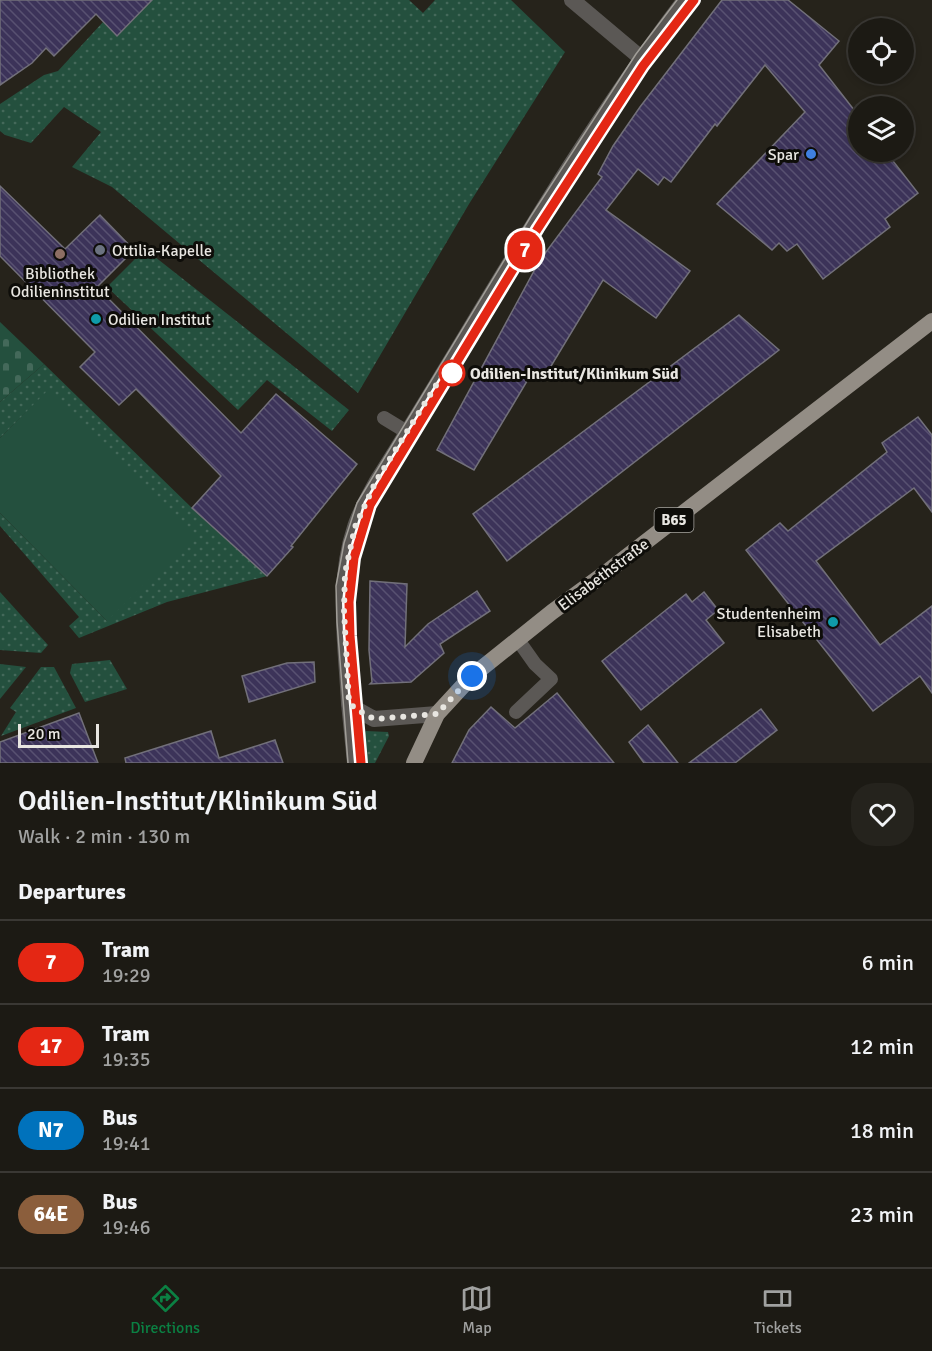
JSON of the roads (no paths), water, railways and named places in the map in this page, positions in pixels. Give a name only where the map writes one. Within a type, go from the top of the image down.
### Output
[{"type":"main road","name":"Elisabethstraße","points":[[414,763],[437,714],[472,676],[932,321]]},
{"type":"street","points":[[572,0],[641,58]]},
{"type":"street","points":[[354,763],[344,610],[345,573],[355,527],[376,481],[537,220],[641,58],[685,0]]},
{"type":"street","points":[[349,703],[374,719],[437,714]]},
{"type":"lane","points":[[384,418],[407,432]]},
{"type":"lane","points":[[516,712],[551,679],[535,664],[518,640]]},
{"type":"tram line","points":[[348,763],[336,586],[344,543],[357,503],[531,216],[636,54],[677,0]]},
{"type":"tram line","points":[[361,763],[349,602],[354,558],[370,505],[539,228],[643,66],[694,0]]},
{"type":"tram line","name":"7","points":[[361,763],[349,602],[354,558],[370,505],[538,228],[643,66],[694,0]]},
{"type":"place","name":"Spar","points":[[811,154]]},
{"type":"place","name":"Ottilia-Kapelle","points":[[100,250]]},
{"type":"place","name":"Bibliothek Odilieninstitut","points":[[60,254]]},
{"type":"place","name":"Odilien Institut","points":[[96,319]]},
{"type":"place","name":"Odilien-Institut/Klinikum Süd","points":[[452,373]]},
{"type":"place","name":"Studentenheim Elisabeth","points":[[833,622]]}]
